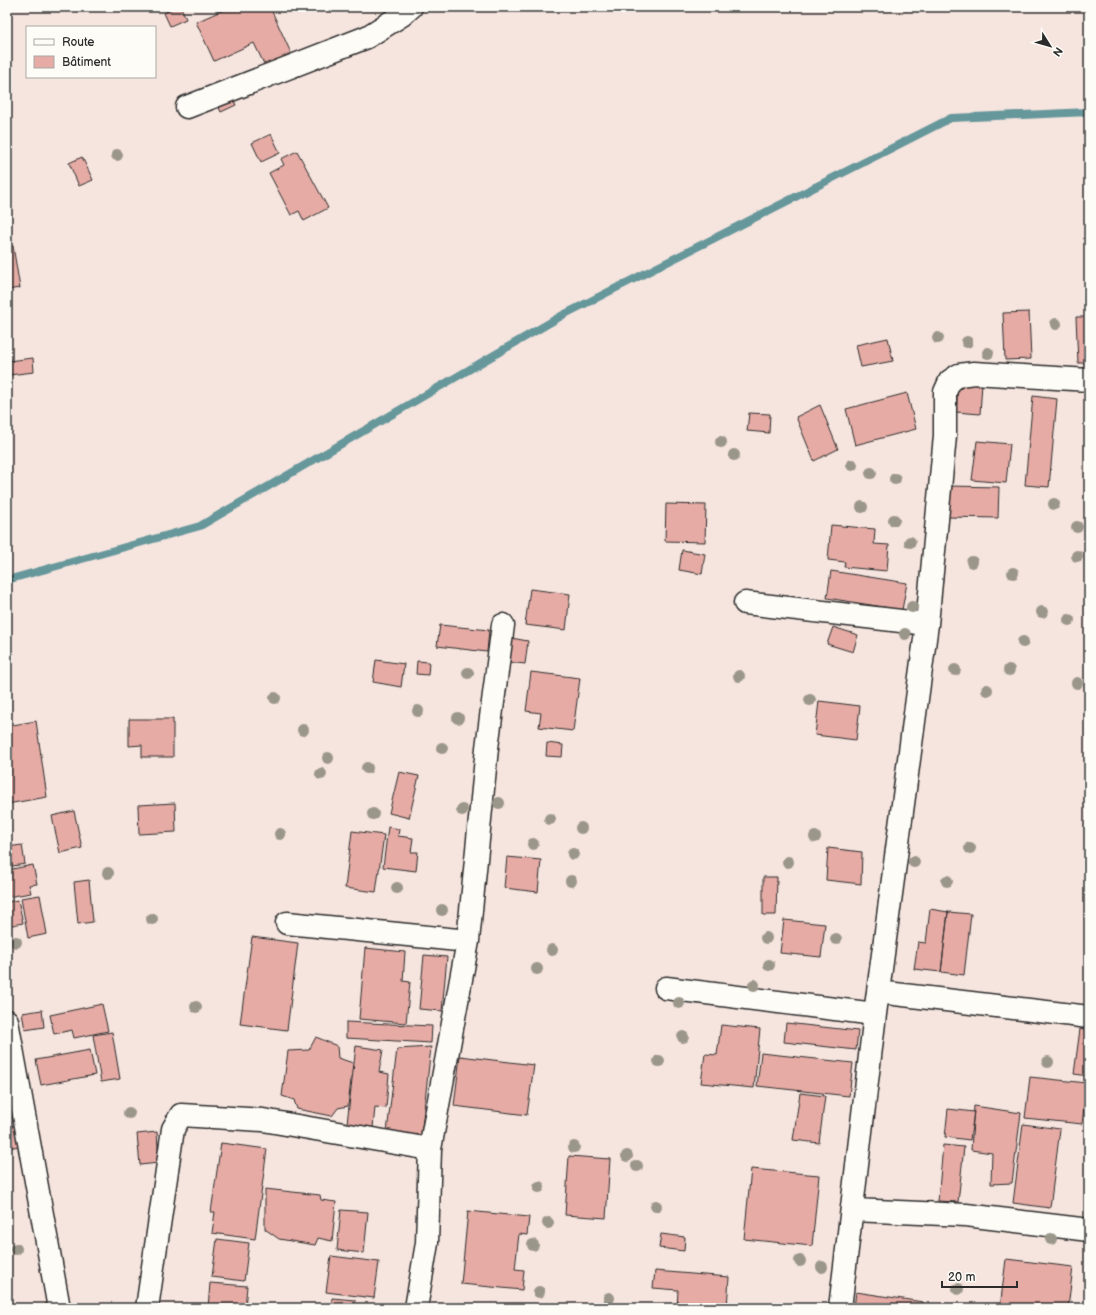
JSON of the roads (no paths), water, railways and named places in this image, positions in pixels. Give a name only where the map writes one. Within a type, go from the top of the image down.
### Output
[{"type":"street","points":[[187,108],[367,37],[402,15],[411,7]]},
{"type":"street","points":[[840,1308],[853,1210],[874,1014],[928,624],[945,436],[945,392],[950,381],[959,375],[974,373],[1089,380]]},
{"type":"street","points":[[744,603],[928,624]]},
{"type":"street","points":[[416,1308],[428,1243],[430,1149],[468,941],[487,748],[503,625]]},
{"type":"street","points":[[286,923],[468,941]]},
{"type":"street","points":[[666,988],[874,1014]]},
{"type":"street","points":[[878,992],[1089,1017]]},
{"type":"street","points":[[7,1021],[59,1308]]},
{"type":"street","points":[[147,1308],[173,1129],[181,1115],[263,1120],[430,1149]]},
{"type":"street","points":[[853,1210],[966,1215],[1089,1230]]},
{"type":"waterway","points":[[7,580],[200,526],[563,315],[951,118],[1089,112]]}]
